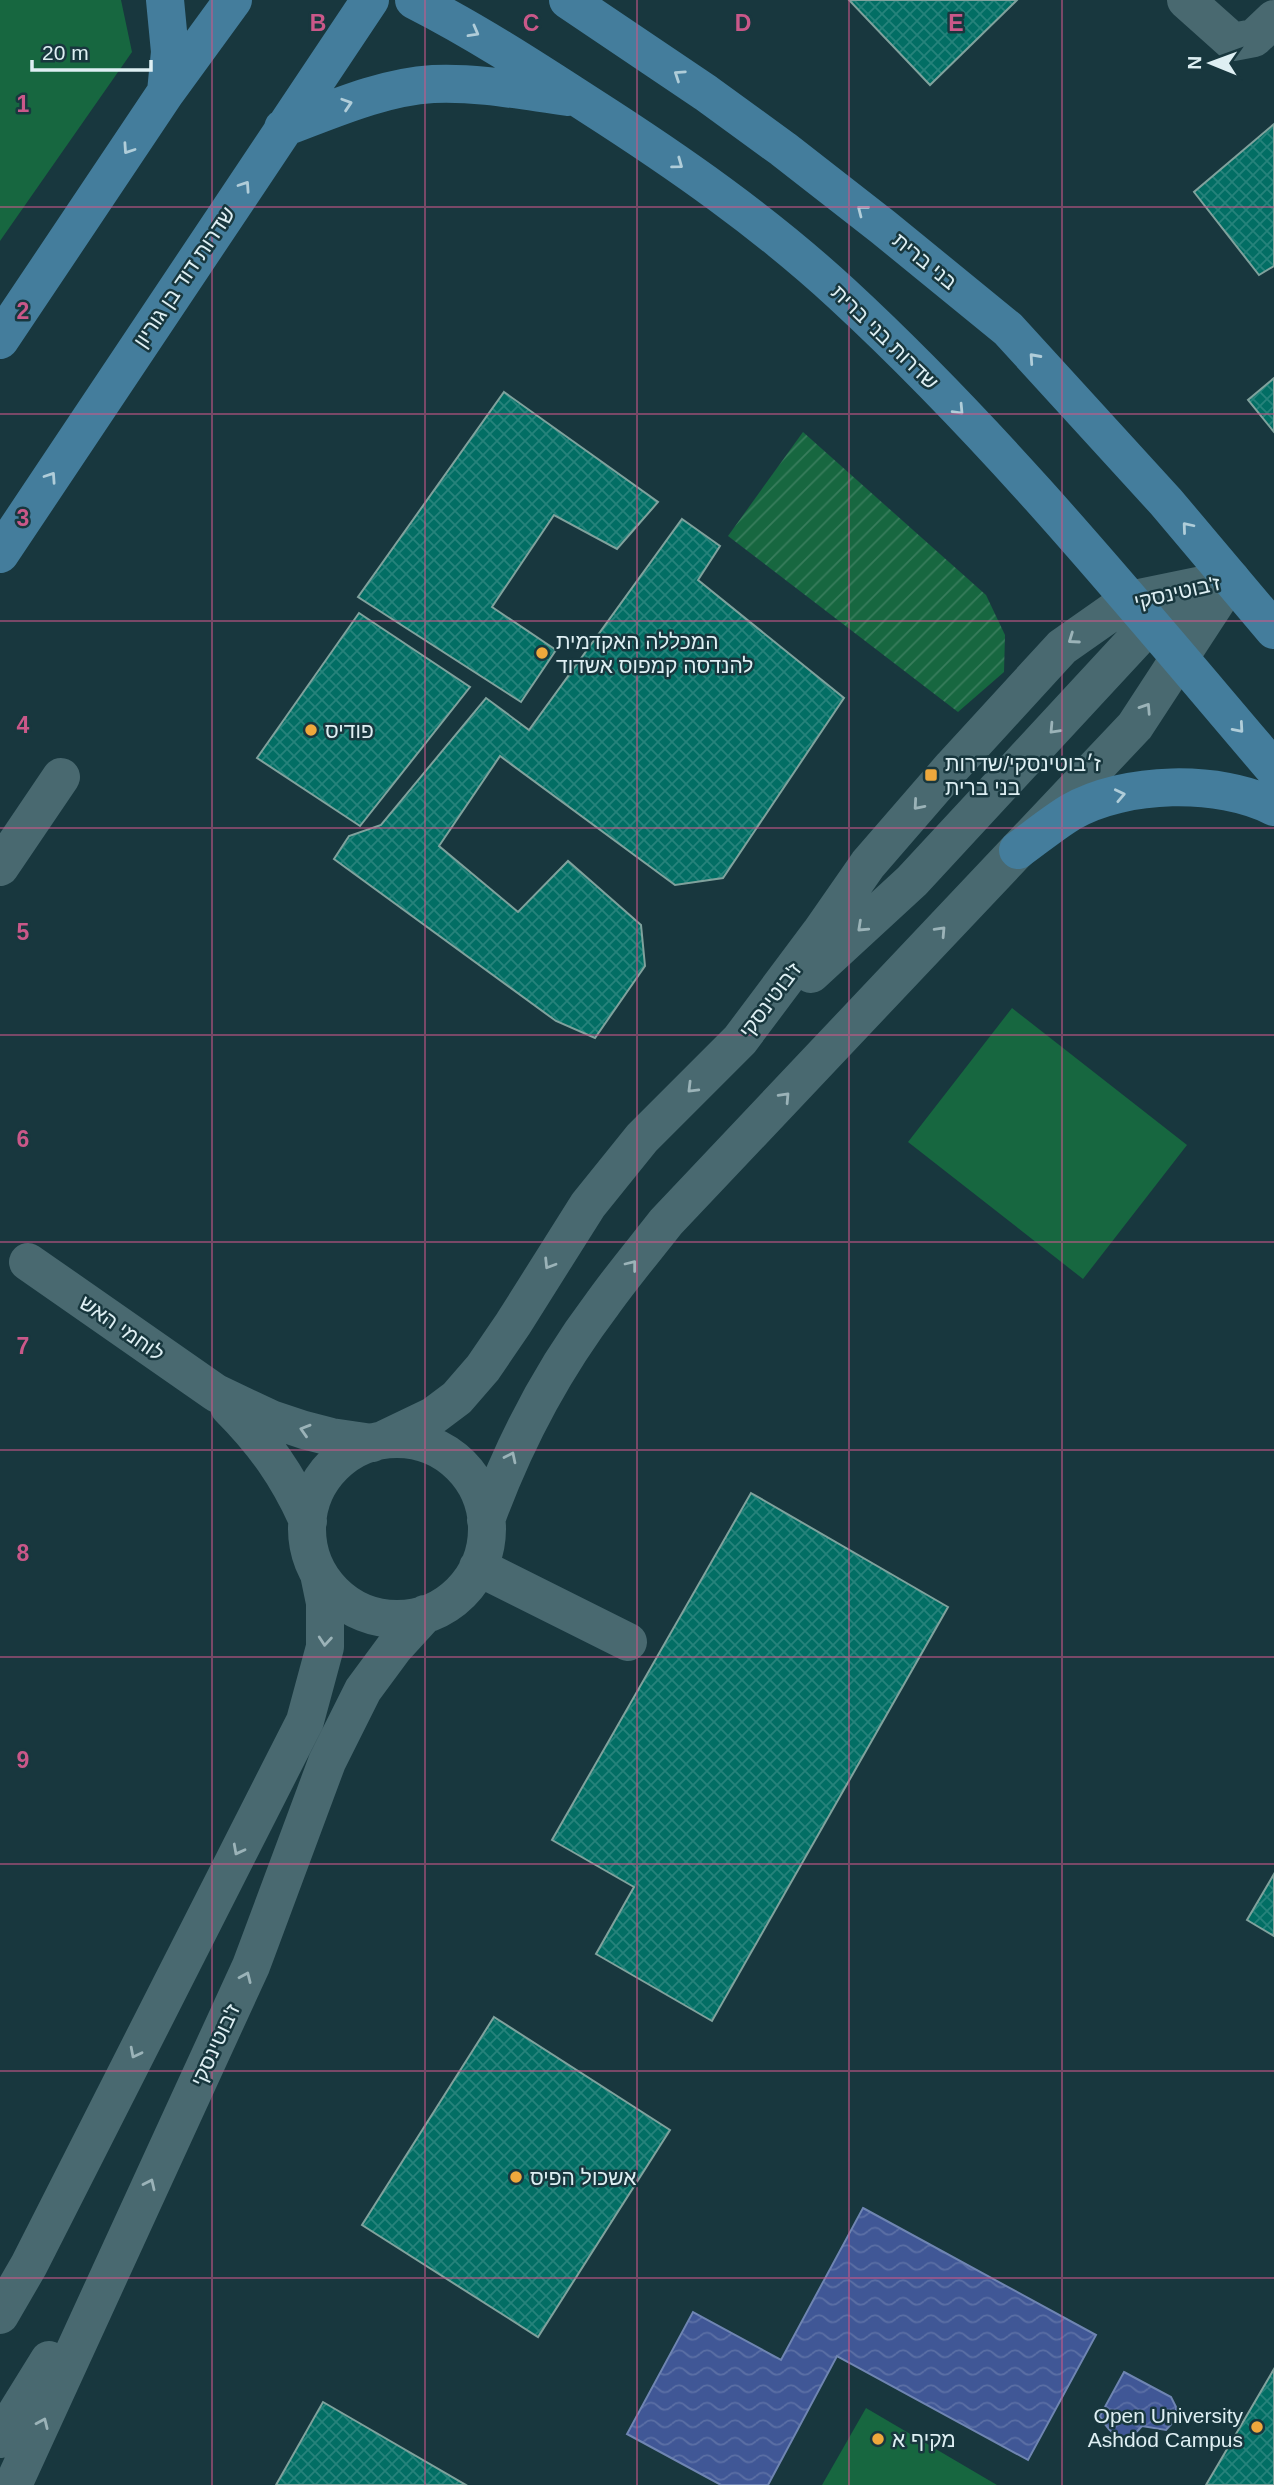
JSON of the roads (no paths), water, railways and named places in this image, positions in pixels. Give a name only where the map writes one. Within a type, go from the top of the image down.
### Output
[{"type":"main road","points":[[165,0],[170,51],[166,92]]},
{"type":"main road","points":[[0,340],[166,92],[233,0]]},
{"type":"main road","name":"שדרות דוד בן גוריון","points":[[0,554],[370,0]]},
{"type":"main road","name":"שדרות בני ברית","points":[[414,0],[480,35],[663,152],[761,224],[841,292],[936,385],[1025,479],[1274,769]]},
{"type":"main road","name":"בני ברית","points":[[572,1],[783,149],[1008,329],[1166,502],[1230,579]]},
{"type":"main road","points":[[284,128],[344,104],[431,84],[474,84],[580,99]]},
{"type":"main road","points":[[1230,579],[1274,630]]},
{"type":"main road","points":[[1018,849],[1072,811],[1118,794],[1199,788],[1230,791],[1274,807]]},
{"type":"street","points":[[1186,0],[1233,42],[1254,38],[1274,19]]},
{"type":"street","name":"ז'בוטינסקי","points":[[379,1441],[433,1416],[457,1398],[483,1368],[588,1205],[642,1138],[740,1040],[868,864],[1062,647],[1140,612],[1230,579]]},
{"type":"street","name":"ז'בוטינסקי","points":[[486,1520],[503,1473],[543,1395],[602,1304],[666,1222],[1135,726],[1230,579]]},
{"type":"street","points":[[0,867],[61,777]]},
{"type":"street","name":"לוחמי האש","points":[[29,1262],[216,1394],[257,1436],[295,1493],[307,1521]]},
{"type":"street","name":"לוחמי האש","points":[[216,1394],[293,1427],[331,1437],[379,1441]]},
{"type":"street","points":[[0,2315],[29,2264],[305,1721],[325,1647],[326,1624],[319,1574],[310,1549],[307,1521],[314,1495],[328,1472],[347,1454],[379,1441],[412,1440],[437,1448],[468,1474],[484,1508],[485,1545],[478,1567],[456,1596],[425,1614],[389,1618],[366,1613],[335,1594],[319,1574]]},
{"type":"street","points":[[478,1567],[628,1642]]},
{"type":"street","name":"ז'בוטינסקי","points":[[13,2485],[251,1966],[311,1800],[342,1731],[369,1681],[425,1614]]},
{"type":"street","points":[[0,2439],[121,2246]]},
{"type":"street","points":[[0,2336],[29,2264]]},
{"type":"water","points":[[863,2208],[1096,2335],[1028,2460],[837,2356],[768,2485],[721,2485],[627,2434],[693,2312],[781,2360]]},
{"type":"water","points":[[1124,2372],[1171,2397],[1176,2407],[1176,2419],[1166,2430],[1142,2426],[1130,2436],[1124,2437],[1108,2429],[1100,2416]]},
{"type":"place","name":"המכללה האקדמית להנדסה קמפוס אשדוד","points":[[542,653]]},
{"type":"place","name":"פודיס","points":[[311,730]]},
{"type":"place","name":"ז׳בוטינסקי/שדרות בני ברית","points":[[931,775]]},
{"type":"place","name":"אשכול הפיס","points":[[516,2177]]},
{"type":"place","name":"Open University Ashdod Campus","points":[[1257,2427]]},
{"type":"place","name":"מקיף א","points":[[878,2439]]}]
